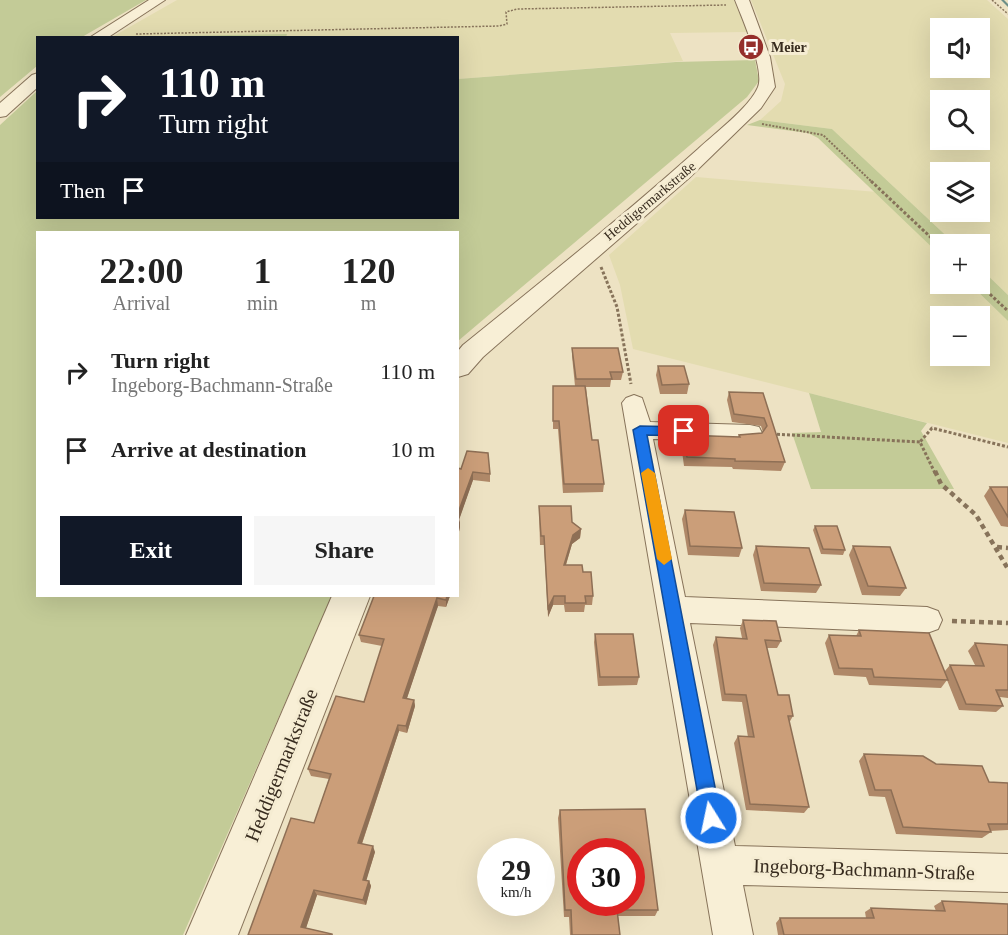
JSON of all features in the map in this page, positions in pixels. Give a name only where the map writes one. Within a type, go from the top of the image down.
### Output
[{"type":"street","points":[[99,36],[158,0]]},
{"type":"street","name":"Heddigermarkstraße","points":[[459,367],[473,351],[758,103],[767,89],[766,72],[742,0]]},
{"type":"street","points":[[0,112],[36,80]]},
{"type":"street","points":[[733,935],[637,416],[750,433]]},
{"type":"street","name":"Heddigermarkstraße","points":[[212,935],[351,597]]},
{"type":"street","points":[[674,609],[927,620]]},
{"type":"street","name":"Ingeborg-Bachmann-Straße","points":[[720,865],[1008,873]]},
{"type":"path","points":[[132,34],[499,26],[507,24],[506,12],[517,9],[710,7],[726,5],[728,0]]},
{"type":"path","points":[[992,0],[1008,14]]},
{"type":"path","points":[[741,120],[812,131],[823,135],[930,237]]},
{"type":"path","points":[[585,255],[600,265],[608,277],[637,416]]},
{"type":"path","points":[[990,294],[1008,311]]},
{"type":"path","points":[[920,442],[932,428],[1008,447]]},
{"type":"path","points":[[750,433],[920,442]]},
{"type":"path","points":[[920,442],[941,484],[976,516],[1008,569]]},
{"type":"path","points":[[996,547],[1008,548]]},
{"type":"path","points":[[927,620],[1008,623]]},
{"type":"shaded area","points":[[177,0],[734,0],[747,32],[670,33],[683,61],[459,79],[459,36],[286,36],[287,34],[114,36]]},
{"type":"shaded area","points":[[751,0],[987,0],[1008,19],[1008,295],[990,278],[990,234],[944,234],[931,222],[990,222],[990,162],[930,162],[930,221],[832,129],[760,120],[781,101],[785,84]]},
{"type":"shaded area","points":[[696,177],[877,192],[930,245],[930,294],[980,294],[1008,321],[1008,443],[633,349],[620,285],[609,255]]},
{"type":"green space","points":[[0,0],[146,0],[84,36],[36,36],[36,67],[0,97]]},
{"type":"green space","points":[[287,34],[286,36],[170,36]]},
{"type":"green space","points":[[755,60],[759,81],[747,97],[459,340],[459,231],[36,231],[36,597],[332,597],[183,935],[0,935],[0,125],[36,92],[36,219],[459,219],[459,79],[676,62]]},
{"type":"green space","points":[[760,120],[832,129],[944,234],[930,234],[930,245],[818,138],[808,133],[747,125]]},
{"type":"green space","points":[[990,278],[1008,295],[1008,321],[980,294],[990,294]]},
{"type":"green space","points":[[809,393],[927,423],[921,431],[954,489],[811,489],[792,433],[821,432]]},
{"type":"building","points":[[572,348],[618,348],[623,372],[610,372],[612,379],[576,379]]},
{"type":"building","points":[[658,366],[684,366],[689,384],[662,385]]},
{"type":"building","points":[[553,386],[585,386],[592,440],[598,440],[604,484],[564,484],[559,421],[553,421]]},
{"type":"building","points":[[729,392],[763,393],[785,462],[687,457],[683,435],[740,437],[739,435],[762,433],[767,426],[764,418],[734,414]]},
{"type":"building","points":[[467,451],[488,453],[490,474],[473,472],[459,510],[459,468],[461,469]]},
{"type":"building","points":[[990,487],[1008,487],[1008,517]]},
{"type":"building","points":[[539,506],[571,506],[572,522],[581,529],[573,535],[564,565],[582,565],[583,572],[591,572],[593,596],[585,596],[586,603],[565,603],[565,596],[554,596],[548,608],[544,536],[541,536]]},
{"type":"building","points":[[685,510],[734,512],[742,548],[690,546]]},
{"type":"building","points":[[815,526],[837,526],[845,550],[823,549]]},
{"type":"building","points":[[756,546],[809,548],[821,585],[764,583]]},
{"type":"building","points":[[853,546],[890,547],[906,588],[868,586]]},
{"type":"building","points":[[374,597],[447,597],[446,600],[437,598],[403,698],[414,700],[406,726],[398,725],[358,843],[373,846],[363,880],[369,881],[363,900],[314,890],[301,927],[332,935],[248,935],[291,818],[314,823],[331,774],[308,769],[336,696],[364,702],[384,639],[359,635]]},
{"type":"building","points":[[743,620],[776,621],[781,641],[765,640],[778,695],[789,695],[793,716],[788,716],[809,807],[750,804],[738,736],[754,737],[746,695],[725,694],[716,637],[747,639]]},
{"type":"building","points":[[859,630],[929,633],[948,680],[874,677],[872,669],[839,668],[829,635],[861,636]]},
{"type":"building","points":[[595,634],[633,634],[639,677],[600,677]]},
{"type":"building","points":[[975,643],[1008,645],[1008,690],[996,690],[1003,706],[966,704],[950,665],[984,666]]},
{"type":"building","points":[[864,754],[923,756],[936,764],[982,766],[989,782],[1008,783],[1008,824],[988,824],[991,832],[903,827],[891,790],[875,790]]},
{"type":"building","points":[[645,809],[658,910],[645,910],[645,838],[567,838],[567,910],[565,910],[560,810]]},
{"type":"building","points":[[942,901],[1008,904],[1008,935],[784,935],[780,918],[874,918],[871,908],[945,911]]},
{"type":"building","points":[[571,916],[618,916],[620,935],[572,935]]},
{"type":"waterway","points":[[1002,0],[1008,6]]},
{"type":"slow traffic","points":[[648,473],[664,559]]},
{"type":"place","name":"Meier","points":[[751,47]]},
{"type":"route","points":[[684,431],[640,430],[711,818]]}]
